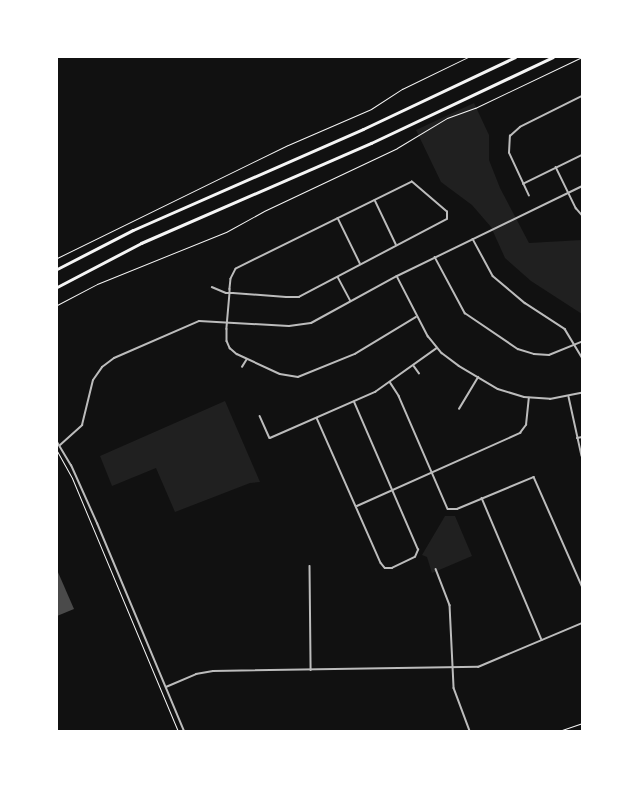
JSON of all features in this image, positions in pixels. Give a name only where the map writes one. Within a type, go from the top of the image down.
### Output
[{"type":"highway","points":[[57,269],[133,230],[363,129],[515,57]]},
{"type":"highway","points":[[57,287],[141,243],[370,143],[553,57]]},
{"type":"street","points":[[529,196],[508,153],[512,134],[520,127],[582,96]]},
{"type":"street","points":[[523,184],[582,155]]},
{"type":"street","points":[[556,168],[568,193],[582,215]]},
{"type":"street","points":[[212,287],[219,292],[230,293],[296,297],[396,244],[445,221],[448,216],[447,212],[412,182],[238,267],[231,276],[230,293],[228,322],[228,346],[234,352],[246,359],[283,376],[305,376],[355,354],[416,316]]},
{"type":"street","points":[[60,445],[82,425],[93,380],[109,361],[197,321],[303,325],[435,257],[582,186]]},
{"type":"street","points":[[375,200],[396,244]]},
{"type":"street","points":[[338,218],[360,264]]},
{"type":"street","points":[[473,239],[493,276],[525,303],[565,329],[582,357]]},
{"type":"street","points":[[435,257],[456,300],[465,313],[518,349],[534,354],[549,355],[581,342]]},
{"type":"street","points":[[337,276],[352,301]]},
{"type":"street","points":[[397,276],[416,316],[437,348],[478,378],[506,392],[529,398],[569,397],[582,393]]},
{"type":"street","points":[[260,416],[270,438],[354,402],[390,382],[437,348]]},
{"type":"street","points":[[242,367],[246,359]]},
{"type":"street","points":[[414,366],[419,373]]},
{"type":"street","points":[[459,409],[478,378]]},
{"type":"street","points":[[390,382],[398,394],[432,473],[450,510],[534,477],[582,586]]},
{"type":"street","points":[[569,397],[582,456]]},
{"type":"street","points":[[356,506],[432,473],[522,431],[526,425],[529,398]]},
{"type":"street","points":[[318,418],[381,564],[385,568],[406,562],[418,554],[354,402]]},
{"type":"street","points":[[577,438],[582,437]]},
{"type":"street","points":[[57,442],[60,445],[97,523],[184,731]]},
{"type":"street","points":[[482,498],[542,640]]},
{"type":"street","points":[[310,566],[311,670]]},
{"type":"street","points":[[436,569],[450,605],[451,668],[455,694],[470,731]]},
{"type":"street","points":[[166,687],[196,674],[213,671],[451,668],[482,665],[582,623]]},
{"type":"path","points":[[57,258],[288,145],[371,109],[402,89],[468,57]]},
{"type":"path","points":[[57,305],[97,284],[226,232],[264,211],[397,148],[447,118],[475,108],[582,57]]},
{"type":"path","points":[[57,451],[72,478],[178,731]]},
{"type":"path","points":[[559,731],[582,723]]},
{"type":"shaded area","points":[[474,103],[489,135],[489,160],[500,188],[529,243],[582,240],[582,314],[531,281],[505,258],[491,227],[472,205],[441,182],[416,130]]},
{"type":"shaded area","points":[[225,401],[260,482],[250,483],[175,512],[156,468],[112,486],[100,456]]},
{"type":"shaded area","points":[[445,516],[455,516],[472,556],[432,573],[427,557],[422,555]]},
{"type":"building","points":[[57,570],[74,609],[57,616]]}]
